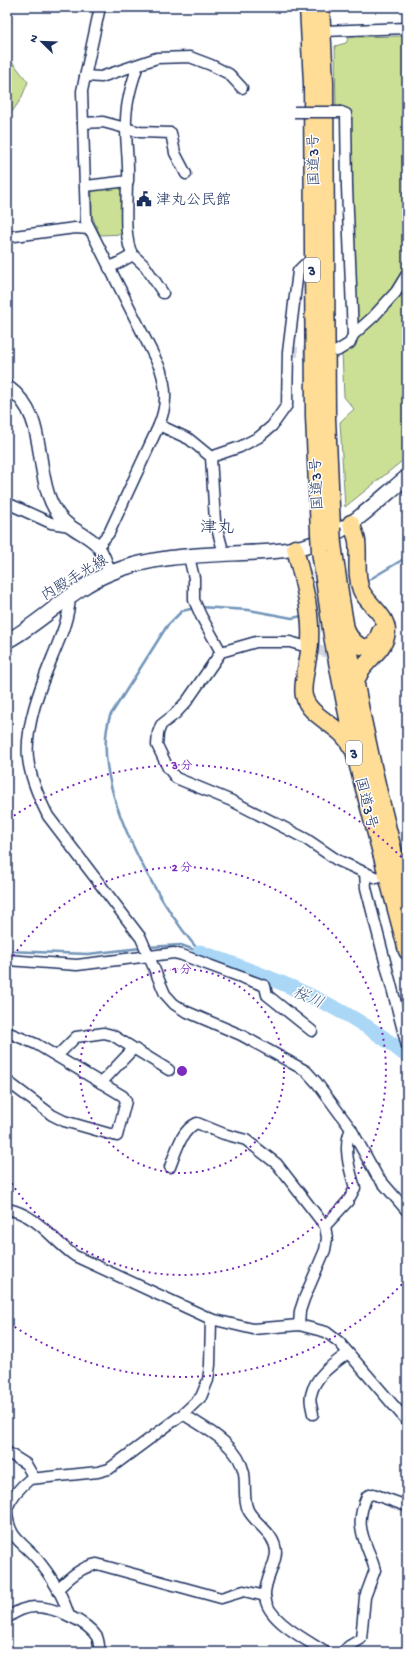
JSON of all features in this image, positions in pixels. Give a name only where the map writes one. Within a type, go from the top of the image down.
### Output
[{"type":"highway","name":"国道3号","points":[[308,7],[312,83],[314,416],[327,548],[332,636],[368,751],[407,901]]},
{"type":"highway","name":"国道3号","points":[[322,7],[326,112],[325,530]]},
{"type":"highway","points":[[345,628],[350,640],[357,646],[369,646],[376,642],[380,632],[379,626],[371,612],[370,605],[358,582],[357,540],[351,523]]},
{"type":"highway","points":[[295,548],[310,626],[310,642],[304,695],[307,704],[315,712],[347,737],[355,755]]},
{"type":"highway","name":"国道3号","points":[[327,548],[345,628],[348,689],[355,755],[407,950]]},
{"type":"highway","points":[[315,712],[330,713],[338,711],[348,689],[382,646],[387,629],[377,609],[370,605]]},
{"type":"main road","name":"内殿手光線","points":[[7,641],[70,597],[110,573],[164,559],[295,548],[324,539],[351,523],[407,477]]},
{"type":"street","points":[[98,546],[109,533],[159,425],[164,412],[165,385],[160,368],[143,332],[89,229],[85,215],[86,186],[82,91],[100,7]]},
{"type":"street","points":[[323,31],[407,28]]},
{"type":"street","points":[[85,76],[101,77],[157,58],[190,57],[229,74],[242,88]]},
{"type":"street","points":[[138,65],[128,95],[126,128],[129,163],[127,182],[128,234],[130,251],[144,266],[163,293]]},
{"type":"street","points":[[294,112],[341,112],[346,114],[347,187],[353,335],[350,343],[337,351]]},
{"type":"street","points":[[83,123],[103,122],[140,132],[171,133],[175,153],[186,174]]},
{"type":"street","points":[[86,186],[127,182]]},
{"type":"street","points":[[7,238],[75,228],[89,229]]},
{"type":"street","points":[[109,268],[133,255]]},
{"type":"street","points":[[211,457],[240,447],[259,437],[272,426],[287,405],[288,352],[298,271],[304,265],[312,262]]},
{"type":"street","points":[[353,335],[373,317],[396,292],[407,274]]},
{"type":"street","points":[[7,386],[17,394],[28,409],[33,420],[48,494],[56,512],[70,526],[98,546],[110,573]]},
{"type":"street","points":[[159,425],[189,439],[211,457],[215,521],[224,554]]},
{"type":"street","points":[[7,503],[51,523],[70,526]]},
{"type":"street","points":[[189,557],[194,578],[194,600],[200,616],[221,652]]},
{"type":"street","points":[[70,597],[70,614],[42,681],[29,742],[28,759],[38,795],[48,816],[141,938],[165,994],[174,1004],[185,1011],[250,1040],[306,1071],[317,1083],[351,1129],[377,1176],[407,1211]]},
{"type":"street","points":[[304,646],[290,642],[256,642],[221,652],[187,701],[161,726],[158,733],[157,745],[168,768],[176,778],[232,801],[306,839],[337,860],[377,878]]},
{"type":"street","points":[[365,872],[366,888],[407,1046]]},
{"type":"street","points":[[7,960],[77,966],[174,953],[265,986],[267,995],[312,1031]]},
{"type":"street","points":[[7,1032],[57,1056],[123,1096],[126,1100],[117,1136],[64,1121],[52,1115],[7,1081]]},
{"type":"street","points":[[57,1056],[76,1037],[104,1033],[112,1035],[169,1070]]},
{"type":"street","points":[[102,1083],[134,1049]]},
{"type":"street","points":[[170,1167],[183,1136],[190,1126],[197,1123],[224,1134],[246,1140],[277,1164],[325,1226],[327,1238],[325,1250],[300,1311],[299,1325]]},
{"type":"street","points":[[325,1226],[348,1201],[355,1188],[350,1170],[347,1144],[348,1135],[351,1129]]},
{"type":"street","points":[[7,1208],[21,1212],[42,1226],[61,1246],[75,1256],[211,1319],[253,1329],[299,1325],[326,1332],[339,1342],[407,1421]]},
{"type":"street","points":[[7,1508],[11,1499],[22,1485],[34,1478],[98,1472],[109,1469],[183,1414],[201,1397],[208,1380],[211,1319]]},
{"type":"street","points":[[313,1414],[310,1396],[314,1386],[325,1371],[348,1353]]},
{"type":"street","points":[[183,1414],[226,1442],[236,1454],[244,1472],[248,1510],[272,1538],[276,1552],[265,1596],[269,1610],[277,1620],[325,1652]]},
{"type":"street","points":[[7,1452],[26,1464],[34,1478]]},
{"type":"street","points":[[343,1652],[349,1646],[361,1639],[365,1597],[375,1570],[362,1537],[361,1527],[367,1496],[374,1494],[407,1506]]},
{"type":"street","points":[[7,1511],[8,1520],[14,1537],[37,1558],[58,1588],[69,1616]]},
{"type":"street","points":[[58,1588],[70,1576],[88,1566],[97,1564],[221,1598],[244,1591],[265,1596]]},
{"type":"street","points":[[7,1618],[18,1610],[35,1607],[69,1616],[80,1621],[98,1638],[100,1652]]},
{"type":"green space","points":[[407,36],[407,266],[392,288],[360,323],[355,321],[349,189],[349,110],[336,109],[335,46],[346,43],[349,37]]},
{"type":"green space","points":[[7,62],[14,64],[28,82],[21,99],[7,119]]},
{"type":"green space","points":[[125,185],[126,234],[100,235],[92,216],[92,191],[95,188]]},
{"type":"green space","points":[[407,284],[407,457],[345,507],[340,422],[354,409],[344,397],[342,352],[391,307]]},
{"type":"waterway","points":[[367,581],[407,557]]},
{"type":"waterway","points":[[200,607],[249,610],[292,618],[302,616]]},
{"type":"waterway","points":[[195,608],[182,611],[167,626],[110,716],[106,744],[109,775],[117,807],[131,841],[165,904],[200,952]]},
{"type":"waterway","points":[[148,947],[181,945],[200,952]]},
{"type":"waterway","points":[[7,951],[88,954],[141,948]]},
{"type":"waterway","name":"桜川","points":[[200,952],[282,983],[335,1008],[360,1022],[407,1056]]},
{"type":"tunnel","points":[[288,352],[318,351]]},
{"type":"tunnel","points":[[304,646],[339,656]]},
{"type":"place","name":"津丸公民館","points":[[144,199]]},
{"type":"district","name":"津丸","points":[[217,526]]}]
